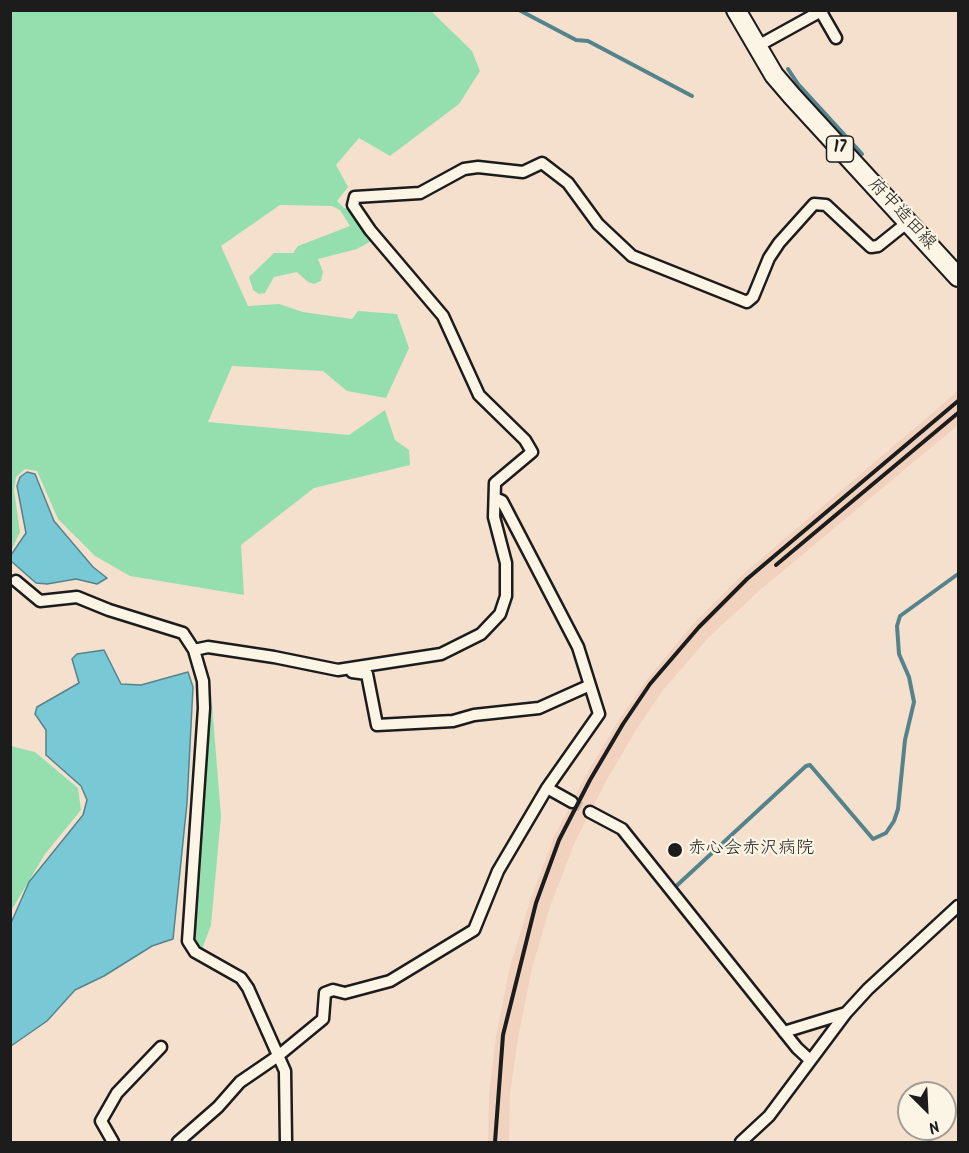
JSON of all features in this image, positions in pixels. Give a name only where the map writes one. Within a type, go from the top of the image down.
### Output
[{"type":"main road","name":"府中造田線","points":[[736,10],[756,46],[792,96],[958,277]]},
{"type":"street","points":[[756,46],[822,11],[836,38]]},
{"type":"street","points":[[338,670],[441,654],[488,629],[500,615],[506,596],[506,563],[494,517],[495,483],[532,452],[525,440],[479,395],[443,316],[370,230],[352,205],[355,197],[420,193],[464,169],[523,172],[542,162],[568,183],[598,224],[632,256],[747,302],[753,297],[769,258],[779,243],[814,204],[826,205],[871,247],[878,246],[908,222]]},
{"type":"street","points":[[178,1143],[218,1107],[240,1082],[278,1056],[323,1019],[325,993],[333,990],[345,993],[390,981],[474,930],[498,871],[547,788],[599,714],[588,686],[578,647],[502,501],[495,498]]},
{"type":"street","points":[[16,581],[40,602],[77,597],[109,610],[183,633],[194,650],[203,681],[204,708],[188,941],[195,952],[241,978],[285,1071],[286,1143]]},
{"type":"street","points":[[194,650],[208,648],[241,652],[367,674],[377,725],[453,721],[474,715],[539,708],[588,686]]},
{"type":"street","points":[[547,788],[572,802]]},
{"type":"street","points":[[590,812],[622,829],[784,1032],[810,1060]]},
{"type":"street","points":[[741,1143],[769,1116],[846,1013],[868,989],[958,906]]},
{"type":"street","points":[[784,1032],[846,1013]]},
{"type":"street","points":[[113,1143],[101,1121],[117,1093],[161,1047]]},
{"type":"shaded area","points":[[958,391],[958,425],[759,591],[709,637],[663,690],[636,730],[605,783],[574,844],[551,904],[532,968],[518,1038],[510,1094],[509,1142],[488,1142],[489,1095],[496,1036],[510,967],[530,901],[554,837],[585,777],[619,720],[646,681],[693,624],[742,575]]},
{"type":"green space","points":[[430,10],[472,51],[480,71],[459,104],[390,156],[359,138],[336,165],[348,187],[337,201],[344,208],[351,209],[373,240],[357,249],[318,259],[323,272],[321,281],[314,284],[308,282],[297,272],[274,277],[265,293],[259,294],[253,290],[249,277],[274,253],[293,253],[298,246],[350,226],[340,210],[332,206],[280,205],[221,246],[248,306],[279,304],[303,312],[352,319],[358,311],[397,314],[409,348],[386,398],[347,391],[323,371],[232,366],[208,422],[349,435],[385,410],[395,440],[409,450],[410,465],[314,488],[241,545],[244,595],[130,576],[95,556],[58,519],[37,471],[25,469],[16,477],[14,490],[20,532],[11,551],[11,11]]},
{"type":"green space","points":[[206,670],[210,680],[221,816],[211,925],[202,949],[199,949],[193,929],[207,712]]},
{"type":"green space","points":[[11,746],[35,752],[78,788],[81,810],[45,854],[11,911]]},
{"type":"water","points":[[27,472],[35,474],[54,521],[93,567],[107,578],[97,584],[76,579],[47,584],[36,583],[11,561],[11,555],[26,533],[17,486],[20,477]]},
{"type":"water","points":[[104,650],[121,684],[141,685],[188,672],[193,687],[187,803],[173,939],[152,946],[104,976],[75,990],[47,1021],[11,1046],[11,923],[29,882],[83,815],[87,800],[81,786],[46,755],[46,730],[35,714],[37,707],[79,683],[72,659],[77,654]]},
{"type":"waterway","points":[[519,10],[576,40],[588,41],[692,96]]},
{"type":"waterway","points":[[788,69],[798,84],[862,154]]},
{"type":"waterway","points":[[672,890],[806,766],[810,765],[873,839],[886,833],[898,809],[905,740],[914,702],[909,677],[899,654],[897,626],[900,616],[958,574]]},
{"type":"tunnel","points":[[572,802],[590,812]]},
{"type":"railway","points":[[495,1142],[503,1035],[536,903],[559,840],[590,780],[623,724],[650,684],[699,627],[747,579],[958,401]]},
{"type":"railway","points":[[776,565],[958,413]]},
{"type":"place","name":"赤心会赤沢病院","points":[[675,850]]}]
